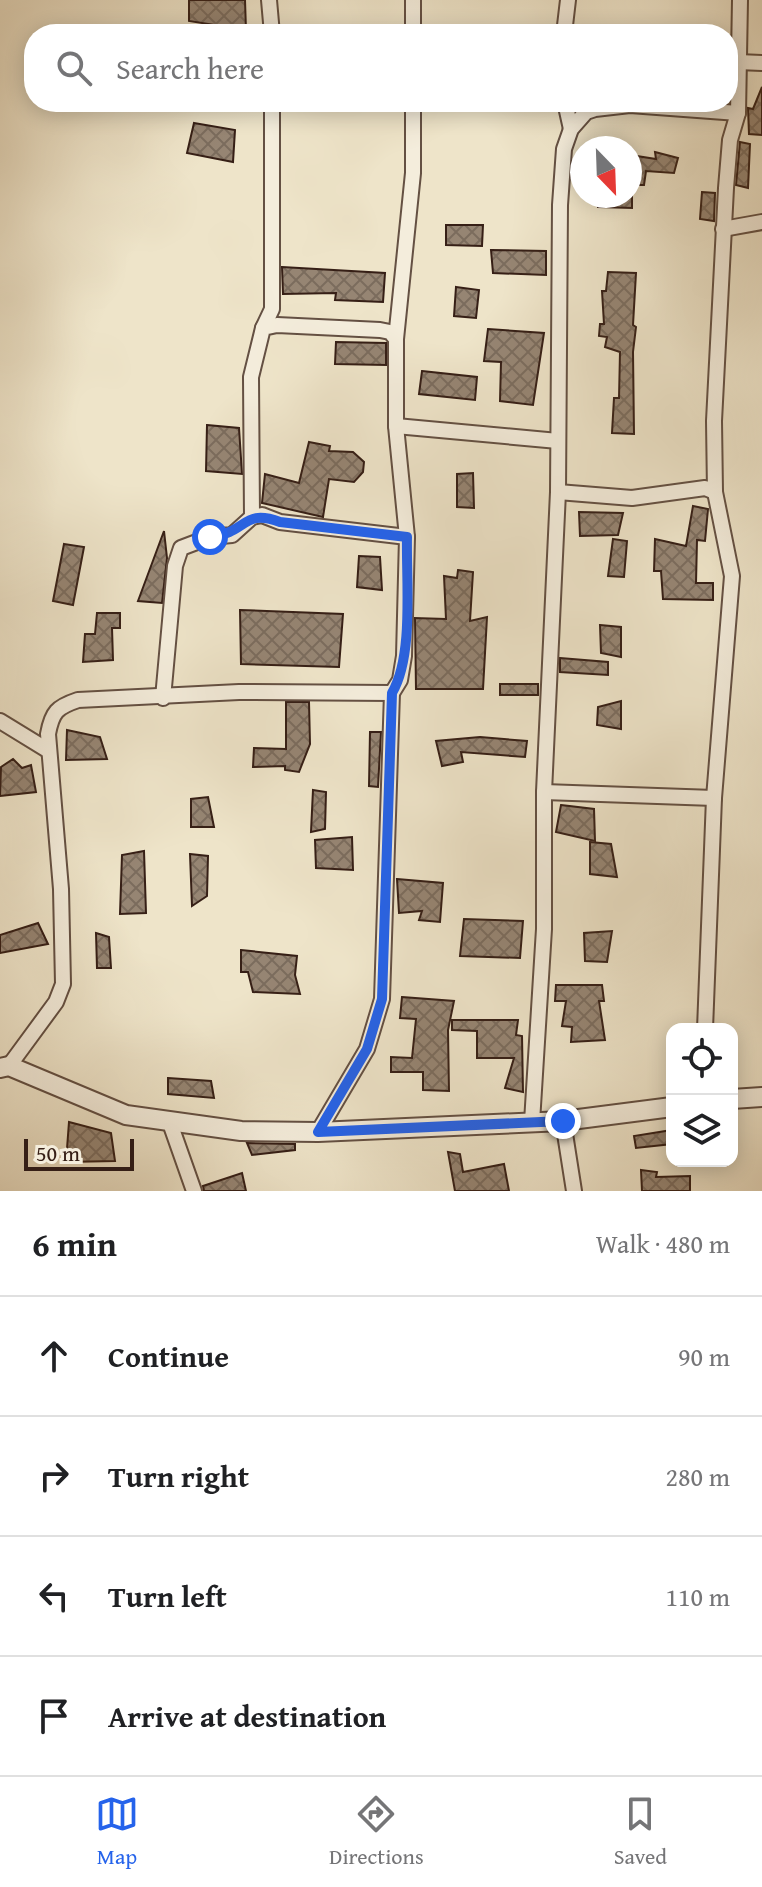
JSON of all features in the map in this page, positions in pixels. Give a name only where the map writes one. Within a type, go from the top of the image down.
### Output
[{"type":"street","points":[[269,0],[271,24]]},
{"type":"street","points":[[413,0],[413,24]]},
{"type":"street","points":[[565,24],[568,0]]},
{"type":"street","points":[[705,1023],[714,798],[732,576],[715,492],[714,421],[723,229],[730,140],[738,113],[740,0]]},
{"type":"street","points":[[738,62],[762,63]]},
{"type":"street","points":[[252,517],[251,377],[263,328],[272,309],[272,112]]},
{"type":"street","points":[[318,1132],[367,1049],[382,999],[392,693],[400,680],[404,656],[407,537],[396,426],[396,339],[413,173],[413,112]]},
{"type":"street","points":[[567,112],[571,129]]},
{"type":"street","points":[[532,1122],[544,929],[544,792],[558,492],[560,205],[564,149],[571,129],[586,112]]},
{"type":"street","points":[[720,112],[738,113]]},
{"type":"street","points":[[723,229],[762,222]]},
{"type":"street","points":[[263,328],[277,325],[373,329],[390,332],[396,339]]},
{"type":"street","points":[[396,426],[558,441]]},
{"type":"street","points":[[558,492],[632,498],[705,488],[715,492]]},
{"type":"street","points":[[163,698],[178,553],[199,540],[232,535],[252,517],[262,515],[280,522],[407,537]]},
{"type":"street","points":[[392,693],[239,692],[78,700],[63,705],[51,715],[49,751],[61,889],[63,984],[56,1002],[4,1067],[126,1115],[229,1130],[318,1132],[563,1121],[666,1108]]},
{"type":"street","points":[[0,721],[49,751]]},
{"type":"street","points":[[544,792],[714,798]]},
{"type":"street","points":[[738,1099],[762,1097]]},
{"type":"street","points":[[563,1121],[574,1191]]},
{"type":"street","points":[[170,1123],[194,1191]]},
{"type":"building","points":[[189,0],[245,0],[246,24],[189,21]]},
{"type":"building","points":[[762,87],[762,135],[749,134],[748,108],[753,109]]},
{"type":"building","points":[[194,123],[235,130],[233,162],[187,153]]},
{"type":"building","points":[[740,142],[750,144],[748,188],[736,185]]},
{"type":"building","points":[[655,152],[678,158],[674,173],[646,171],[642,185],[642,157],[656,159]]},
{"type":"building","points":[[702,192],[715,193],[714,221],[700,219]]},
{"type":"building","points":[[446,225],[483,225],[482,246],[446,245]]},
{"type":"building","points":[[491,250],[546,251],[546,275],[493,273]]},
{"type":"building","points":[[282,267],[385,273],[383,302],[335,300],[336,293],[283,294]]},
{"type":"building","points":[[608,272],[636,273],[634,434],[612,433],[614,398],[619,398],[620,352],[605,347],[607,337],[599,336],[600,324],[604,324],[602,291],[606,291]]},
{"type":"building","points":[[456,287],[479,290],[476,318],[454,316]]},
{"type":"building","points":[[488,329],[544,333],[533,405],[500,401],[501,362],[484,361]]},
{"type":"building","points":[[336,342],[386,343],[386,365],[335,364]]},
{"type":"building","points":[[422,371],[477,377],[475,400],[419,394]]},
{"type":"building","points":[[207,425],[239,428],[242,474],[206,471]]},
{"type":"building","points":[[309,442],[330,446],[329,451],[353,452],[364,462],[363,472],[354,482],[329,479],[323,517],[262,503],[265,474],[299,483]]},
{"type":"building","points":[[473,473],[474,508],[457,507],[457,474]]},
{"type":"building","points":[[693,506],[708,509],[705,541],[697,540],[696,583],[713,583],[713,600],[663,599],[661,571],[654,571],[655,539],[686,546]]},
{"type":"building","points":[[579,512],[623,513],[618,535],[580,536]]},
{"type":"building","points":[[164,531],[167,558],[162,603],[138,601]]},
{"type":"building","points":[[613,539],[627,541],[624,577],[608,576]]},
{"type":"building","points":[[64,544],[84,547],[73,605],[53,601]]},
{"type":"building","points":[[359,556],[380,557],[382,590],[357,587]]},
{"type":"building","points":[[458,570],[473,572],[470,621],[487,617],[483,689],[416,689],[415,618],[446,619],[444,576],[457,578]]},
{"type":"building","points":[[240,610],[343,614],[339,667],[241,664]]},
{"type":"building","points":[[97,613],[120,613],[120,628],[112,628],[113,660],[83,662],[85,634],[95,634]]},
{"type":"building","points":[[600,625],[621,627],[621,657],[601,653]]},
{"type":"building","points":[[560,658],[608,662],[608,675],[560,672]]},
{"type":"building","points":[[500,684],[538,684],[538,695],[500,695]]},
{"type":"building","points":[[621,701],[621,729],[597,725],[598,707]]},
{"type":"building","points":[[286,702],[309,702],[310,744],[299,772],[285,770],[285,766],[253,767],[254,748],[286,749]]},
{"type":"building","points":[[67,730],[100,737],[107,759],[66,760]]},
{"type":"building","points":[[370,732],[381,732],[378,787],[369,786]]},
{"type":"building","points":[[480,737],[527,741],[525,757],[461,752],[463,762],[442,766],[436,741]]},
{"type":"building","points":[[13,759],[22,768],[31,765],[36,792],[0,796],[1,767]]},
{"type":"building","points":[[313,790],[326,792],[325,829],[311,832]]},
{"type":"building","points":[[208,797],[214,827],[191,827],[191,799]]},
{"type":"building","points":[[561,805],[594,809],[595,841],[556,832]]},
{"type":"building","points":[[352,837],[353,870],[316,868],[315,840]]},
{"type":"building","points":[[590,842],[611,844],[617,877],[590,874]]},
{"type":"building","points":[[144,851],[146,913],[120,914],[122,855]]},
{"type":"building","points":[[190,854],[208,856],[207,896],[192,906]]},
{"type":"building","points":[[397,879],[443,883],[440,922],[419,920],[422,911],[399,913]]},
{"type":"building","points":[[464,919],[523,921],[520,958],[460,956]]},
{"type":"building","points":[[38,923],[48,944],[0,953],[0,935]]},
{"type":"building","points":[[612,931],[607,962],[585,961],[584,933]]},
{"type":"building","points":[[96,933],[109,937],[111,968],[97,968]]},
{"type":"building","points":[[241,950],[297,956],[295,975],[300,994],[253,992],[248,972],[241,972]]},
{"type":"building","points":[[556,985],[602,985],[604,1001],[599,1001],[605,1040],[571,1042],[572,1027],[562,1026],[566,1001],[555,1001]]},
{"type":"building","points":[[402,997],[454,1001],[448,1030],[449,1091],[423,1090],[423,1072],[391,1072],[391,1057],[412,1058],[416,1019],[400,1018]]},
{"type":"building","points":[[452,1020],[518,1020],[516,1035],[522,1036],[523,1092],[505,1088],[514,1058],[477,1058],[477,1031],[452,1030]]},
{"type":"building","points":[[168,1078],[211,1081],[214,1098],[168,1094]]},
{"type":"building","points":[[69,1122],[111,1133],[115,1161],[66,1162]]},
{"type":"building","points":[[666,1131],[666,1145],[636,1148],[634,1136]]},
{"type":"building","points":[[247,1143],[295,1144],[295,1150],[252,1155]]},
{"type":"building","points":[[448,1152],[460,1154],[463,1172],[504,1164],[509,1191],[455,1191]]},
{"type":"building","points":[[641,1170],[657,1172],[656,1177],[690,1176],[690,1191],[642,1191]]},
{"type":"building","points":[[242,1173],[246,1191],[204,1191],[203,1186]]},
{"type":"route","points":[[210,537],[232,535],[252,517],[262,515],[280,522],[407,537],[404,656],[400,680],[392,693],[382,999],[367,1049],[318,1132],[563,1121]]}]
